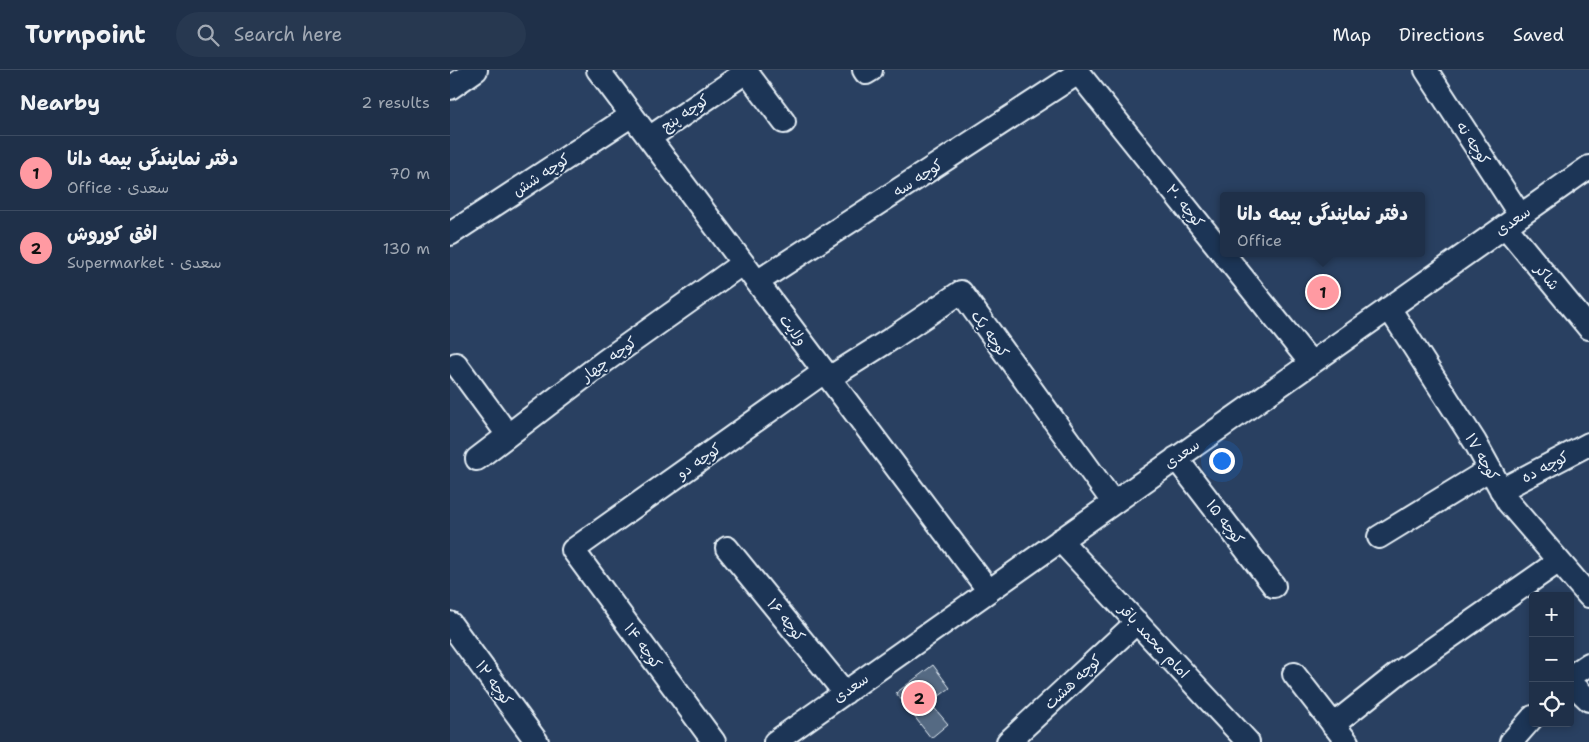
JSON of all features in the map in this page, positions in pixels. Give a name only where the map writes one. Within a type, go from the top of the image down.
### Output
[{"type":"street","points":[[450,88],[476,70]]},
{"type":"street","name":"ولایت","points":[[598,70],[988,591]]},
{"type":"street","points":[[864,70],[866,73],[871,70]]},
{"type":"street","name":"کوچه نه","points":[[1426,70],[1512,221]]},
{"type":"street","points":[[745,71],[784,122]]},
{"type":"street","name":"کوچه پنج","points":[[649,138],[745,71]]},
{"type":"street","name":"کوچه سه","points":[[757,282],[1077,72]]},
{"type":"street","name":"کوچه ۲۰","points":[[1077,72],[1220,250]]},
{"type":"street","name":"کوچه شش","points":[[450,234],[632,115]]},
{"type":"street","name":"سعدی","points":[[775,742],[1589,167]]},
{"type":"street","name":"شاکر","points":[[1512,221],[1589,328]]},
{"type":"street","name":"کوچه ۲۰","points":[[1226,257],[1311,363]]},
{"type":"street","name":"کوچه چهار","points":[[477,459],[604,361],[743,263]]},
{"type":"street","name":"کوچه یک","points":[[827,375],[891,339],[960,292],[1113,502]]},
{"type":"street","name":"کوچه ۱۷","points":[[1389,308],[1475,442],[1508,502],[1587,590]]},
{"type":"street","points":[[456,364],[508,435]]},
{"type":"street","name":"کوچه دو","points":[[573,550],[827,375]]},
{"type":"street","name":"کوچه ده","points":[[1501,490],[1589,444]]},
{"type":"street","name":"کوچه ۱۵","points":[[1176,458],[1274,586]]},
{"type":"street","points":[[1380,537],[1490,470]]},
{"type":"street","name":"امام محمد باقر","points":[[1060,540],[1248,742]]},
{"type":"street","name":"کوچه ۱۶","points":[[728,548],[845,693]]},
{"type":"street","name":"کوچه ۱۴","points":[[573,550],[714,742]]},
{"type":"street","points":[[1294,674],[1340,733],[1401,671],[1559,561]]},
{"type":"street","name":"کوچه هشت","points":[[1008,742],[1137,622]]},
{"type":"street","name":"کوچه ۱۲","points":[[450,623],[537,742]]},
{"type":"street","points":[[1574,674],[1589,664]]},
{"type":"street","points":[[1574,686],[1589,700]]},
{"type":"street","points":[[1511,742],[1529,722]]},
{"type":"building","points":[[933,665],[950,688],[930,703],[948,724],[931,738],[896,693]]},
{"type":"place","name":"دفتر نمایندگی بیمه دانا","points":[[1323,292]]},
{"type":"place","name":"افق کوروش","points":[[919,698]]}]
